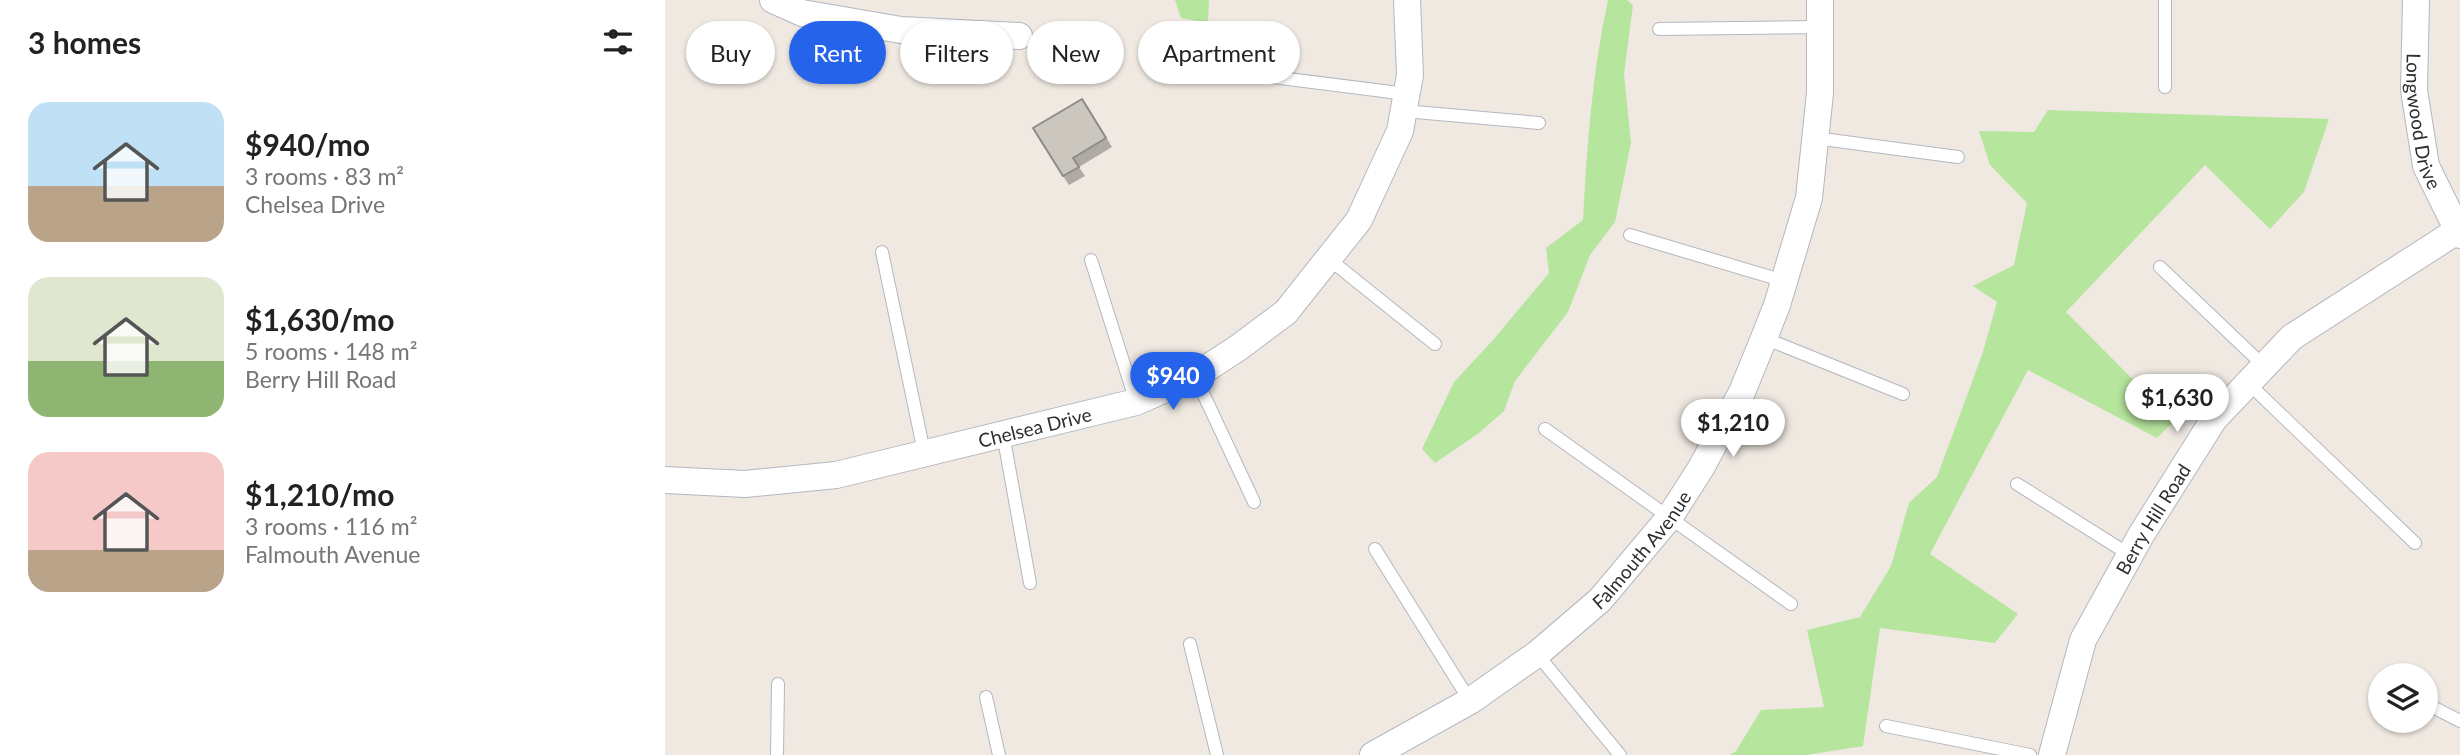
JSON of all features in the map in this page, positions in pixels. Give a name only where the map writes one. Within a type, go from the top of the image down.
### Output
[{"type":"street","points":[[773,0],[802,13],[901,30],[1019,36]]},
{"type":"street","name":"Chelsea Drive","points":[[665,480],[745,484],[836,475],[1136,402],[1195,376],[1286,312],[1359,220],[1400,131],[1410,75],[1407,0]]},
{"type":"street","name":"Falmouth Avenue","points":[[1373,755],[1470,701],[1537,654],[1600,600],[1669,518],[1701,468],[1742,392],[1764,338],[1809,198],[1820,93],[1820,0]]},
{"type":"street","name":"Longwood Drive","points":[[2416,0],[2414,90],[2426,166],[2458,233]]},
{"type":"street","name":"Berry Hill Road","points":[[2052,755],[2083,640],[2130,555],[2214,419],[2292,337],[2458,233]]},
{"type":"lane","points":[[2165,0],[2165,87]]},
{"type":"lane","points":[[1659,29],[1820,27]]},
{"type":"lane","points":[[1300,84],[1539,123]]},
{"type":"lane","points":[[1815,138],[1958,157]]},
{"type":"lane","points":[[1630,236],[1784,281]]},
{"type":"lane","points":[[882,252],[924,452]]},
{"type":"lane","points":[[1329,259],[1435,344]]},
{"type":"lane","points":[[1091,260],[1136,402]]},
{"type":"lane","points":[[2160,267],[2415,543]]},
{"type":"lane","points":[[1764,338],[1903,394]]},
{"type":"lane","points":[[1195,376],[1254,502]]},
{"type":"lane","points":[[1545,429],[1791,604]]},
{"type":"lane","points":[[1003,433],[1030,583]]},
{"type":"lane","points":[[2017,484],[2130,555]]},
{"type":"lane","points":[[1375,549],[1470,701]]},
{"type":"lane","points":[[1190,644],[1217,755]]},
{"type":"lane","points":[[1537,654],[1620,755]]},
{"type":"lane","points":[[777,755],[778,684]]},
{"type":"lane","points":[[986,697],[999,755]]},
{"type":"lane","points":[[2438,710],[2460,721]]},
{"type":"lane","points":[[1886,726],[2030,755]]},
{"type":"green space","points":[[1175,0],[1209,0],[1208,21],[1181,18]]},
{"type":"green space","points":[[1608,0],[1627,0],[1633,5],[1624,74],[1631,143],[1615,222],[1590,255],[1568,312],[1515,381],[1504,411],[1479,433],[1435,463],[1422,449],[1454,382],[1549,273],[1546,248],[1583,220],[1594,82]]},
{"type":"green space","points":[[2048,110],[2329,119],[2304,192],[2270,229],[2205,165],[2066,312],[2174,421],[2157,438],[2028,370],[1930,554],[2018,614],[1995,643],[1880,628],[1863,746],[1806,755],[1730,755],[1736,751],[1761,710],[1824,707],[1807,630],[1860,617],[1891,566],[1909,503],[1937,477],[1983,352],[1997,302],[1973,286],[2014,265],[2027,203],[1990,165],[1979,131],[2034,132]]},
{"type":"building","points":[[1082,99],[1106,138],[1073,158],[1079,167],[1063,176],[1033,128]]}]
